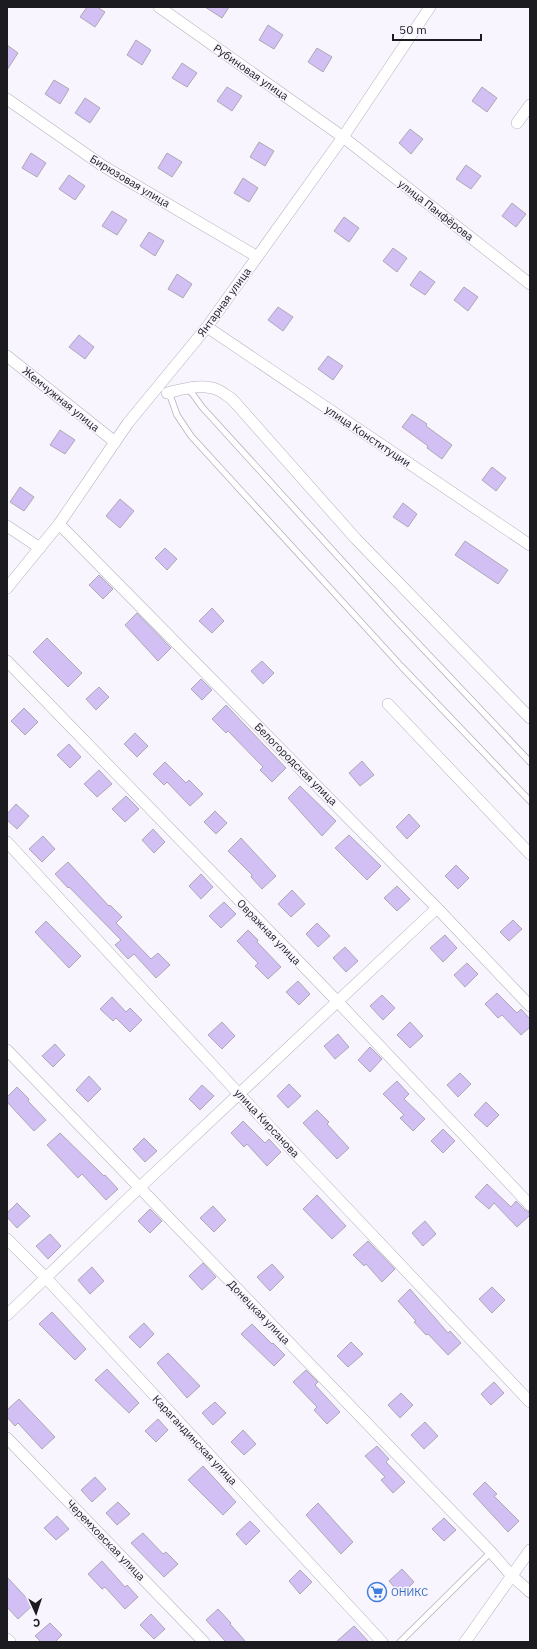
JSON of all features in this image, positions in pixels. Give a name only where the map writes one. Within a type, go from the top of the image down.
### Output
[{"type":"street","name":"Рубиновая улица","points":[[159,7],[343,137]]},
{"type":"street","name":"Янтарная улица","points":[[7,588],[59,524],[128,423],[163,390],[256,256],[343,137],[430,7]]},
{"type":"street","name":"Бирюзовая улица","points":[[7,99],[103,166],[256,256]]},
{"type":"street","points":[[516,123],[530,105]]},
{"type":"street","name":"улица Панфёрова","points":[[343,137],[530,284]]},
{"type":"street","name":"улица Конституции","points":[[207,327],[530,545]]},
{"type":"street","name":"Жемчужная улица","points":[[7,356],[115,442]]},
{"type":"street","points":[[163,390],[203,387],[217,390],[232,399],[356,539],[530,718]]},
{"type":"street","name":"Белогородская улица","points":[[59,524],[437,908],[530,1006]]},
{"type":"street","points":[[7,526],[40,548]]},
{"type":"street","name":"Овражная улица","points":[[7,661],[338,1002],[530,1205]]},
{"type":"street","points":[[388,704],[530,854]]},
{"type":"street","name":"улица Кирсанова","points":[[7,842],[239,1094],[530,1402]]},
{"type":"street","points":[[7,1315],[47,1279],[139,1188],[437,908]]},
{"type":"street","name":"Донецкая улица","points":[[7,1050],[491,1552],[511,1575],[530,1592]]},
{"type":"street","name":"Карагандинская улица","points":[[7,1239],[47,1279],[382,1642]]},
{"type":"street","name":"Черемховская улица","points":[[7,1438],[204,1642]]},
{"type":"street","points":[[465,1642],[530,1550]]},
{"type":"street","points":[[7,1639],[10,1642]]},
{"type":"lane","points":[[186,388],[384,607],[530,762]]},
{"type":"lane","points":[[163,390],[171,398],[177,414],[191,436],[401,666],[530,801]]},
{"type":"lane","points":[[400,1642],[491,1552]]},
{"type":"building","points":[[87,7],[97,7],[105,12],[95,27],[80,17]]},
{"type":"building","points":[[205,7],[229,7],[222,18]]},
{"type":"building","points":[[268,25],[283,35],[274,49],[259,40]]},
{"type":"building","points":[[136,40],[151,50],[142,65],[127,55]]},
{"type":"building","points":[[7,45],[18,53],[7,70]]},
{"type":"building","points":[[317,48],[332,57],[323,72],[308,62]]},
{"type":"building","points":[[182,63],[197,73],[187,87],[172,78]]},
{"type":"building","points":[[54,80],[69,89],[60,104],[45,94]]},
{"type":"building","points":[[227,87],[242,96],[232,111],[217,101]]},
{"type":"building","points":[[482,87],[497,98],[487,112],[472,101]]},
{"type":"building","points":[[85,98],[100,108],[90,123],[75,113]]},
{"type":"building","points":[[410,129],[423,139],[411,154],[399,143]]},
{"type":"building","points":[[259,142],[274,151],[265,166],[250,157]]},
{"type":"building","points":[[31,153],[46,163],[37,177],[22,168]]},
{"type":"building","points":[[167,153],[182,162],[172,177],[158,168]]},
{"type":"building","points":[[466,165],[481,176],[471,189],[456,179]]},
{"type":"building","points":[[69,175],[85,186],[75,200],[59,189]]},
{"type":"building","points":[[243,178],[258,188],[249,202],[234,193]]},
{"type":"building","points":[[512,203],[526,214],[516,227],[502,216]]},
{"type":"building","points":[[112,211],[127,220],[117,235],[102,226]]},
{"type":"building","points":[[344,217],[359,228],[349,242],[334,231]]},
{"type":"building","points":[[149,232],[164,241],[155,256],[140,246]]},
{"type":"building","points":[[393,248],[407,258],[397,272],[383,261]]},
{"type":"building","points":[[420,271],[435,282],[425,295],[410,285]]},
{"type":"building","points":[[177,274],[192,284],[183,298],[168,289]]},
{"type":"building","points":[[464,287],[478,297],[468,311],[454,300]]},
{"type":"building","points":[[278,307],[293,317],[283,331],[268,320]]},
{"type":"building","points":[[79,335],[94,347],[85,359],[69,347]]},
{"type":"building","points":[[328,356],[343,366],[333,380],[318,369]]},
{"type":"building","points":[[412,414],[427,424],[426,426],[452,445],[442,459],[427,448],[428,446],[402,427]]},
{"type":"building","points":[[60,430],[75,440],[65,454],[50,445]]},
{"type":"building","points":[[492,467],[506,478],[496,491],[482,480]]},
{"type":"building","points":[[20,487],[34,497],[24,511],[10,502]]},
{"type":"building","points":[[120,499],[134,511],[120,528],[106,516]]},
{"type":"building","points":[[403,503],[417,514],[408,527],[393,517]]},
{"type":"building","points":[[465,541],[508,570],[498,584],[455,555]]},
{"type":"building","points":[[165,548],[177,559],[167,570],[155,558]]},
{"type":"building","points":[[99,575],[113,589],[103,599],[89,585]]},
{"type":"building","points":[[212,608],[224,621],[212,633],[199,621]]},
{"type":"building","points":[[137,613],[171,648],[158,661],[125,625]]},
{"type":"building","points":[[47,638],[82,673],[68,687],[33,652]]},
{"type":"building","points":[[262,661],[274,673],[263,684],[251,671]]},
{"type":"building","points":[[201,679],[212,690],[202,700],[191,689]]},
{"type":"building","points":[[99,687],[109,697],[96,710],[86,699]]},
{"type":"building","points":[[226,705],[286,768],[272,782],[260,770],[263,767],[228,731],[226,733],[212,719]]},
{"type":"building","points":[[24,708],[38,722],[25,735],[11,721]]},
{"type":"building","points":[[135,733],[148,746],[137,757],[124,744]]},
{"type":"building","points":[[69,744],[81,757],[70,768],[57,755]]},
{"type":"building","points":[[362,761],[374,775],[360,786],[349,773]]},
{"type":"building","points":[[165,762],[186,783],[189,780],[203,794],[190,806],[167,782],[164,785],[153,774]]},
{"type":"building","points":[[99,770],[112,784],[97,797],[84,784]]},
{"type":"building","points":[[300,786],[336,821],[322,836],[288,798]]},
{"type":"building","points":[[126,796],[139,809],[125,822],[112,809]]},
{"type":"building","points":[[16,804],[29,816],[17,829],[7,820],[7,814]]},
{"type":"building","points":[[215,811],[227,823],[216,834],[204,822]]},
{"type":"building","points":[[409,814],[420,826],[407,839],[396,827]]},
{"type":"building","points":[[153,829],[165,842],[154,853],[142,840]]},
{"type":"building","points":[[349,835],[381,866],[367,880],[335,848]]},
{"type":"building","points":[[43,836],[55,849],[42,862],[29,849]]},
{"type":"building","points":[[241,838],[276,876],[262,889],[251,877],[252,875],[228,851]]},
{"type":"building","points":[[68,862],[109,906],[110,905],[122,917],[116,923],[151,959],[158,953],[170,965],[156,978],[134,954],[128,959],[115,945],[121,940],[55,874]]},
{"type":"building","points":[[456,865],[469,878],[458,889],[445,876]]},
{"type":"building","points":[[201,874],[213,887],[201,899],[189,886]]},
{"type":"building","points":[[397,886],[410,899],[397,911],[384,898]]},
{"type":"building","points":[[292,890],[305,904],[291,917],[278,904]]},
{"type":"building","points":[[224,902],[236,914],[221,928],[209,916]]},
{"type":"building","points":[[513,920],[522,929],[509,941],[500,932]]},
{"type":"building","points":[[46,921],[81,956],[69,968],[35,932]]},
{"type":"building","points":[[317,923],[330,936],[318,947],[306,934]]},
{"type":"building","points":[[248,930],[258,940],[257,942],[281,967],[268,979],[255,966],[258,963],[237,941]]},
{"type":"building","points":[[445,935],[457,948],[443,962],[430,948]]},
{"type":"building","points":[[345,947],[358,961],[346,972],[333,958]]},
{"type":"building","points":[[467,963],[478,974],[465,987],[454,975]]},
{"type":"building","points":[[298,981],[310,994],[299,1005],[286,992]]},
{"type":"building","points":[[497,993],[517,1013],[521,1009],[530,1019],[530,1027],[521,1035],[502,1015],[498,1018],[485,1004]]},
{"type":"building","points":[[382,995],[395,1008],[383,1020],[370,1006]]},
{"type":"building","points":[[112,997],[126,1012],[130,1008],[142,1020],[130,1032],[116,1018],[113,1021],[100,1009]]},
{"type":"building","points":[[222,1022],[235,1036],[222,1049],[208,1035]]},
{"type":"building","points":[[410,1022],[423,1036],[410,1048],[397,1035]]},
{"type":"building","points":[[338,1034],[349,1047],[335,1059],[324,1046]]},
{"type":"building","points":[[55,1044],[65,1055],[53,1067],[42,1056]]},
{"type":"building","points":[[370,1047],[382,1059],[370,1072],[358,1060]]},
{"type":"building","points":[[460,1073],[471,1084],[458,1097],[447,1085]]},
{"type":"building","points":[[89,1076],[101,1089],[88,1102],[76,1090]]},
{"type":"building","points":[[397,1081],[409,1094],[404,1099],[425,1119],[413,1131],[400,1118],[404,1115],[383,1094]]},
{"type":"building","points":[[289,1084],[301,1096],[288,1108],[277,1096]]},
{"type":"building","points":[[202,1085],[214,1096],[200,1110],[189,1099]]},
{"type":"building","points":[[17,1087],[46,1120],[34,1131],[7,1102],[7,1097]]},
{"type":"building","points":[[486,1102],[499,1115],[487,1127],[474,1115]]},
{"type":"building","points":[[317,1110],[329,1122],[327,1124],[349,1148],[337,1159],[303,1123]]},
{"type":"building","points":[[243,1121],[265,1143],[269,1139],[281,1152],[267,1166],[247,1144],[244,1147],[231,1133]]},
{"type":"building","points":[[443,1129],[455,1141],[443,1153],[431,1141]]},
{"type":"building","points":[[60,1133],[118,1189],[106,1200],[82,1174],[78,1178],[47,1145]]},
{"type":"building","points":[[144,1138],[157,1151],[145,1162],[133,1149]]},
{"type":"building","points":[[487,1184],[511,1207],[516,1201],[529,1212],[530,1215],[517,1227],[494,1203],[489,1209],[475,1197]]},
{"type":"building","points":[[317,1195],[346,1226],[332,1239],[303,1209]]},
{"type":"building","points":[[17,1203],[30,1216],[17,1228],[7,1217],[7,1213]]},
{"type":"building","points":[[213,1206],[226,1220],[214,1232],[200,1218]]},
{"type":"building","points":[[150,1209],[162,1221],[150,1233],[138,1221]]},
{"type":"building","points":[[425,1221],[436,1234],[423,1246],[412,1233]]},
{"type":"building","points":[[50,1234],[61,1246],[48,1259],[36,1246]]},
{"type":"building","points":[[368,1241],[395,1269],[382,1282],[366,1264],[364,1266],[353,1255]]},
{"type":"building","points":[[203,1263],[216,1277],[202,1290],[189,1276]]},
{"type":"building","points":[[272,1264],[284,1277],[270,1291],[257,1277]]},
{"type":"building","points":[[92,1267],[104,1281],[90,1294],[78,1280]]},
{"type":"building","points":[[492,1287],[505,1300],[492,1313],[479,1299]]},
{"type":"building","points":[[410,1289],[448,1333],[450,1331],[461,1343],[448,1355],[428,1334],[426,1335],[398,1301]]},
{"type":"building","points":[[52,1312],[86,1349],[75,1360],[39,1324]]},
{"type":"building","points":[[144,1323],[154,1334],[140,1348],[129,1337]]},
{"type":"building","points":[[252,1324],[285,1355],[274,1366],[241,1334]]},
{"type":"building","points":[[351,1342],[363,1354],[348,1367],[337,1356]]},
{"type":"building","points":[[168,1353],[200,1386],[187,1398],[157,1363]]},
{"type":"building","points":[[107,1369],[139,1403],[129,1413],[95,1380]]},
{"type":"building","points":[[306,1370],[318,1382],[315,1385],[340,1412],[327,1424],[314,1410],[317,1407],[293,1382]]},
{"type":"building","points":[[494,1382],[504,1393],[491,1405],[481,1394]]},
{"type":"building","points":[[401,1393],[413,1405],[400,1418],[388,1405]]},
{"type":"building","points":[[19,1399],[55,1437],[42,1449],[18,1423],[15,1426],[7,1417],[7,1410]]},
{"type":"building","points":[[215,1402],[226,1413],[213,1425],[202,1413]]},
{"type":"building","points":[[158,1419],[168,1430],[156,1442],[145,1431]]},
{"type":"building","points":[[425,1422],[438,1436],[424,1449],[411,1435]]},
{"type":"building","points":[[243,1430],[256,1444],[244,1455],[231,1442]]},
{"type":"building","points":[[377,1446],[389,1459],[386,1462],[405,1482],[393,1493],[381,1480],[385,1477],[365,1456]]},
{"type":"building","points":[[203,1466],[236,1502],[223,1515],[188,1480]]},
{"type":"building","points":[[95,1477],[106,1489],[92,1502],[81,1490]]},
{"type":"building","points":[[485,1482],[497,1494],[494,1496],[519,1521],[508,1532],[473,1494]]},
{"type":"building","points":[[118,1502],[130,1514],[117,1525],[106,1513]]},
{"type":"building","points":[[318,1503],[353,1542],[341,1554],[306,1515]]},
{"type":"building","points":[[57,1516],[69,1529],[56,1540],[44,1528]]},
{"type":"building","points":[[444,1518],[456,1530],[444,1541],[432,1529]]},
{"type":"building","points":[[250,1521],[260,1531],[246,1545],[236,1534]]},
{"type":"building","points":[[143,1533],[163,1554],[166,1552],[178,1564],[164,1577],[131,1543]]},
{"type":"building","points":[[102,1561],[125,1587],[127,1585],[138,1597],[125,1609],[105,1587],[102,1589],[88,1574]]},
{"type":"building","points":[[402,1569],[414,1582],[401,1595],[389,1581]]},
{"type":"building","points":[[300,1570],[312,1582],[300,1594],[289,1581]]},
{"type":"building","points":[[7,1577],[33,1605],[18,1619],[7,1607]]},
{"type":"building","points":[[218,1609],[246,1642],[226,1642],[206,1620]]},
{"type":"building","points":[[151,1614],[165,1629],[154,1639],[140,1625]]},
{"type":"building","points":[[50,1623],[62,1635],[55,1642],[41,1642],[35,1636]]},
{"type":"building","points":[[354,1626],[369,1642],[336,1642]]},
{"type":"place","name":"ОНИКС","points":[[377,1592]]}]
